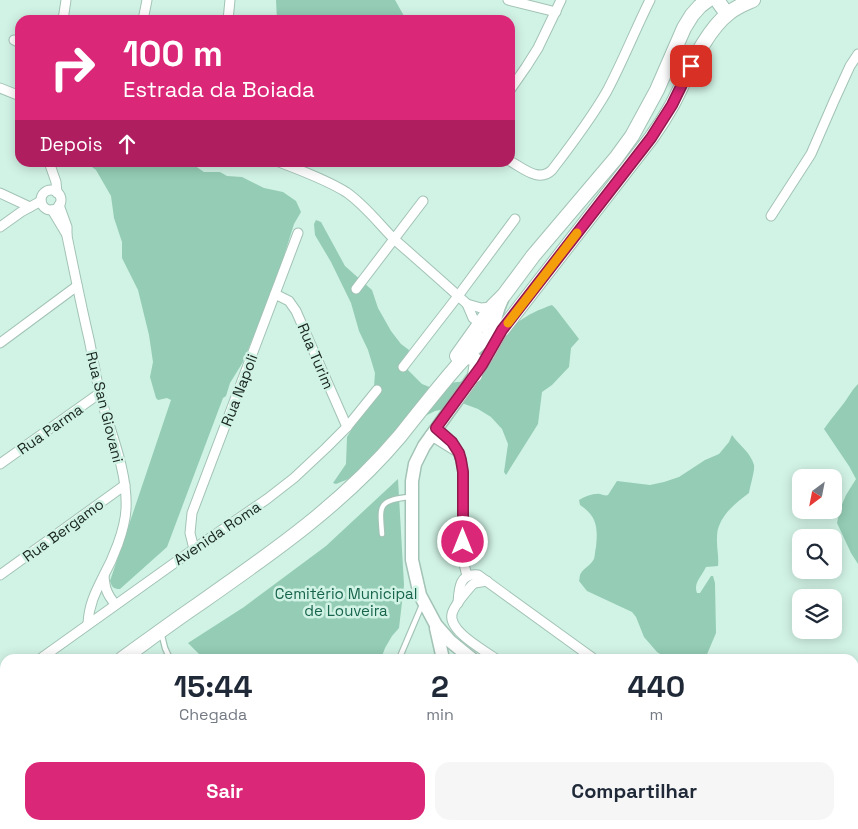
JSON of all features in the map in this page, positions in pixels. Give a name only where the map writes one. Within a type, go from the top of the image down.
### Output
[{"type":"main road","points":[[444,381],[459,354],[492,307],[504,295],[533,256],[616,158],[632,136],[657,90],[684,28],[700,6],[708,0]]},
{"type":"main road","points":[[717,0],[734,7]]},
{"type":"main road","points":[[461,654],[436,625],[423,602],[415,576],[412,560],[411,497],[415,464],[433,432],[475,375],[496,337],[651,138],[672,105],[700,50],[713,30],[734,7],[753,0]]},
{"type":"main road","points":[[520,273],[537,285]]},
{"type":"main road","points":[[496,337],[495,316],[504,295]]},
{"type":"main road","points":[[129,654],[279,547],[337,500],[385,453],[444,381],[479,343],[496,337]]},
{"type":"main road","points":[[467,356],[474,358],[476,362],[475,375]]},
{"type":"main road","points":[[436,625],[442,654]]},
{"type":"street","points":[[64,15],[66,0]]},
{"type":"street","points":[[144,15],[147,0]]},
{"type":"street","points":[[228,15],[230,0]]},
{"type":"street","points":[[508,0],[556,12]]},
{"type":"street","points":[[515,78],[538,48],[561,0]]},
{"type":"street","points":[[515,164],[540,176],[549,174],[573,143],[607,91],[650,0]]},
{"type":"street","points":[[771,216],[811,154],[850,66],[858,54]]},
{"type":"street","points":[[0,88],[15,94]]},
{"type":"street","points":[[50,167],[56,182],[53,192]]},
{"type":"street","points":[[292,167],[333,184],[345,192],[467,304],[473,318],[496,337]]},
{"type":"street","points":[[0,227],[41,201],[43,195],[53,192]]},
{"type":"street","points":[[41,201],[46,209],[55,208],[60,199],[53,192]]},
{"type":"street","points":[[0,193],[30,207]]},
{"type":"street","points":[[356,289],[423,201]]},
{"type":"street","name":"Rua San Giovani","points":[[55,208],[67,236],[100,393],[125,485],[126,510],[120,537],[91,605],[88,623]]},
{"type":"street","points":[[403,367],[515,219]]},
{"type":"street","name":"Rua Napoli","points":[[194,549],[190,533],[192,513],[298,233]]},
{"type":"street","points":[[0,343],[76,286]]},
{"type":"street","name":"Rua Turim","points":[[275,294],[289,301],[296,311],[347,427]]},
{"type":"street","points":[[467,304],[481,308],[492,307]]},
{"type":"street","name":"Avenida Roma","points":[[47,654],[294,478],[347,427],[377,390]]},
{"type":"street","name":"Rua Parma","points":[[0,464],[100,393]]},
{"type":"street","points":[[433,432],[459,453],[463,472],[463,560],[467,576]]},
{"type":"street","name":"Rua Bergamo","points":[[0,575],[125,485]]},
{"type":"street","points":[[458,603],[460,585],[467,576],[478,575],[587,654]]},
{"type":"street","points":[[104,576],[106,590],[115,604]]},
{"type":"street","points":[[487,581],[472,585],[452,612],[452,621],[457,630],[489,654]]},
{"type":"lane","points":[[382,534],[380,510],[388,501],[411,497]]},
{"type":"lane","points":[[401,654],[423,602]]},
{"type":"lane","points":[[160,631],[168,654]]},
{"type":"green space","points":[[276,0],[395,0],[403,15],[277,15]]},
{"type":"green space","points":[[92,167],[197,167],[204,172],[220,172],[227,176],[242,177],[264,188],[283,192],[296,201],[301,212],[294,224],[277,278],[243,362],[230,383],[226,396],[223,398],[167,547],[120,589],[113,587],[110,581],[171,400],[167,398],[158,400],[156,398],[150,377],[153,362],[149,335],[138,290],[122,258],[122,242],[114,218],[111,196],[96,170]]},
{"type":"green space","points":[[316,220],[321,222],[345,266],[372,290],[378,308],[391,331],[401,344],[409,350],[405,364],[408,370],[422,384],[432,388],[449,383],[476,380],[494,350],[511,328],[529,315],[552,305],[579,339],[571,348],[569,367],[552,385],[542,392],[538,424],[506,475],[504,472],[508,444],[502,429],[491,417],[478,409],[462,403],[435,411],[421,418],[381,460],[346,480],[336,484],[333,483],[346,464],[347,437],[369,401],[374,387],[375,373],[368,350],[359,331],[351,303],[331,262],[315,235],[314,224]]},
{"type":"green space","points":[[858,384],[858,564],[842,534],[842,529],[840,529],[837,523],[838,519],[842,519],[842,504],[856,479],[824,429]]},
{"type":"green space","points":[[732,435],[750,457],[754,468],[749,493],[728,512],[718,528],[718,566],[706,567],[696,586],[697,593],[700,593],[711,576],[713,576],[715,583],[716,633],[707,654],[660,654],[644,637],[632,612],[587,591],[579,581],[581,573],[594,559],[597,534],[593,518],[580,505],[579,500],[595,494],[608,495],[617,481],[650,485],[679,477],[705,460],[719,454]]},
{"type":"green space","name":"Cemitério Municipal de Louveira","points":[[398,479],[404,585],[399,628],[392,636],[383,654],[199,654],[188,643],[244,607],[326,546]]},
{"type":"slow traffic","points":[[508,323],[577,233]]},
{"type":"route","points":[[463,542],[463,472],[461,460],[452,442],[436,428],[482,365],[502,330],[651,138],[672,105],[691,66]]}]
